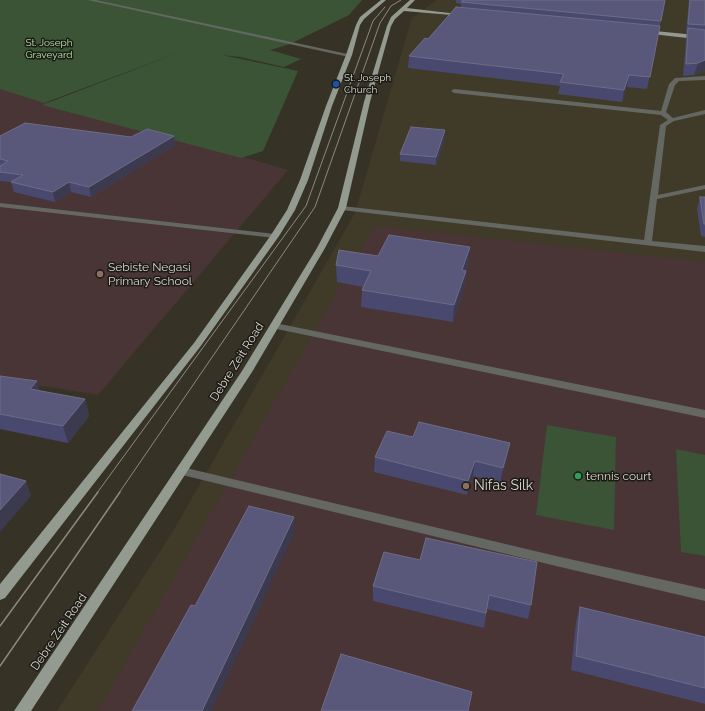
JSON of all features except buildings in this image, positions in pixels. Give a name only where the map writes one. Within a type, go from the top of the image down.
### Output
[{"type":"main road","points":[[0,594],[197,345],[275,236],[291,210],[304,180],[358,25],[362,18],[384,0]]},
{"type":"main road","name":"Debre Zeit Road","points":[[22,711],[182,471],[275,326],[321,248],[342,208],[367,102],[389,26],[393,18],[413,0]]},
{"type":"main road","points":[[402,9],[472,16]]},
{"type":"main road","points":[[635,31],[705,38]]},
{"type":"street","points":[[90,0],[348,55]]},
{"type":"street","points":[[663,113],[672,84],[677,79],[705,78]]},
{"type":"street","points":[[454,91],[663,113],[672,120]]},
{"type":"street","points":[[648,243],[663,125],[672,120],[705,112]]},
{"type":"street","points":[[653,198],[705,188]]},
{"type":"street","points":[[0,205],[275,236]]},
{"type":"street","points":[[342,208],[705,249]]},
{"type":"street","points":[[275,326],[705,414]]},
{"type":"street","points":[[182,471],[705,595]]},
{"type":"shaded area","name":"Nifas Silk","points":[[437,0],[705,0],[705,711],[57,711],[172,533],[355,213],[412,18]]},
{"type":"shaded area","name":"Sebiste Negasi Primary School","points":[[0,87],[288,170],[98,395],[0,379]]},
{"type":"shaded area","name":"Nifas Silk","points":[[375,226],[705,262],[705,711],[98,711]]},
{"type":"green space","name":"St. Joseph Graveyard","points":[[0,0],[362,0],[349,15],[290,44],[270,50],[301,59],[284,67],[240,57],[222,55],[298,71],[263,151],[241,158],[42,105],[183,51],[44,103],[0,89]]},
{"type":"green space","name":"tennis court","points":[[547,425],[616,437],[614,530],[536,515]]},
{"type":"green space","points":[[676,449],[705,455],[705,556],[681,552]]},
{"type":"tram line","points":[[119,493],[315,207],[380,23],[391,6],[401,0]]},
{"type":"tram line","points":[[97,493],[306,206],[373,21],[385,7]]},
{"type":"tram line","points":[[0,626],[98,492]]},
{"type":"tram line","points":[[0,666],[120,492]]},
{"type":"place","name":"St. Joseph Church","points":[[336,84]]},
{"type":"place","name":"Sebiste Negasi Primary School","points":[[100,274]]},
{"type":"place","name":"tennis court","points":[[578,476]]},
{"type":"place","name":"Nifas Silk","points":[[466,486]]}]
